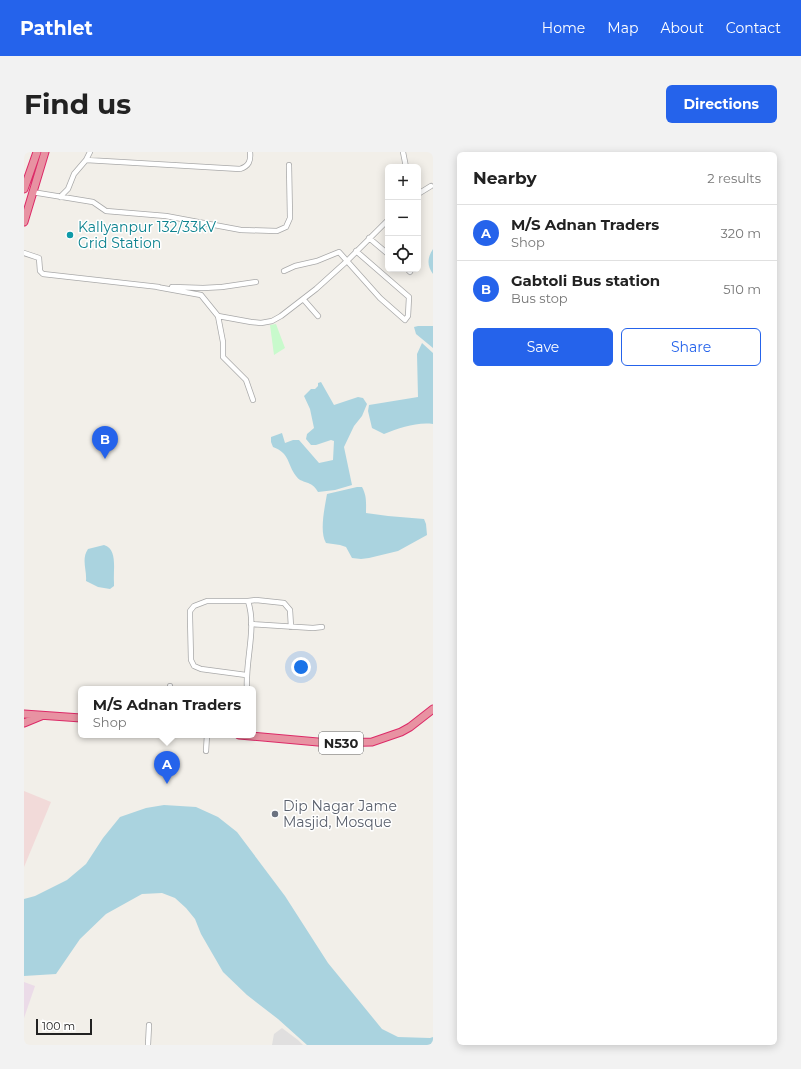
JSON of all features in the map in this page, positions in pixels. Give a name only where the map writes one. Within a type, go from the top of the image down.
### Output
[{"type":"highway","points":[[24,189],[27,171],[37,152]]},
{"type":"highway","points":[[24,222],[45,152]]},
{"type":"highway","name":"N530","points":[[256,736],[329,743],[372,742],[401,732],[433,709]]},
{"type":"highway","points":[[24,714],[78,718]]},
{"type":"highway","points":[[24,722],[45,715]]},
{"type":"street","points":[[60,197],[68,189],[74,174],[86,160],[90,152]]},
{"type":"street","points":[[86,160],[240,169],[249,164],[250,152]]},
{"type":"street","points":[[403,152],[405,164]]},
{"type":"street","points":[[32,192],[93,202],[106,211],[166,216],[241,230],[277,231],[286,227],[290,218],[289,165]]},
{"type":"street","points":[[421,192],[431,186]]},
{"type":"street","points":[[218,316],[261,323],[281,316],[304,300],[347,261],[385,223]]},
{"type":"street","points":[[369,238],[385,251]]},
{"type":"street","points":[[284,271],[301,264],[317,261],[339,252],[380,298],[405,320],[408,316],[409,297],[356,251]]},
{"type":"street","points":[[24,253],[38,258],[40,271],[43,274],[157,287],[200,295],[218,316],[223,342],[223,357],[246,380],[253,400]]},
{"type":"street","points":[[157,287],[204,288],[256,282]]},
{"type":"street","points":[[304,300],[318,316]]},
{"type":"street","points":[[246,675],[201,669],[194,666],[191,660],[190,611],[194,606],[207,601],[256,600],[284,603],[290,610],[291,627]]},
{"type":"street","points":[[247,686],[246,675],[251,624],[248,601]]},
{"type":"street","points":[[251,624],[313,628],[322,627]]},
{"type":"street","points":[[206,751],[207,738]]},
{"type":"street","points":[[148,1045],[149,1025]]},
{"type":"shaded area","points":[[24,791],[51,802],[24,867]]},
{"type":"shaded area","points":[[24,982],[35,986],[24,1018]]},
{"type":"shaded area","points":[[282,1028],[303,1045],[272,1045],[274,1034]]},
{"type":"green space","points":[[276,324],[285,348],[274,355],[270,325]]},
{"type":"water","points":[[433,249],[433,274],[428,262]]},
{"type":"water","points":[[433,326],[433,348],[416,334],[414,327]]},
{"type":"water","points":[[422,343],[433,353],[433,424],[414,425],[384,434],[372,428],[368,411],[369,405],[418,397],[417,354]]},
{"type":"water","points":[[321,382],[334,405],[358,397],[363,398],[367,404],[362,416],[354,426],[344,447],[352,485],[335,490],[318,492],[316,488],[296,476],[288,459],[282,452],[273,447],[271,437],[282,433],[285,443],[293,440],[299,440],[319,463],[333,460],[334,441],[331,440],[316,445],[311,445],[306,439],[307,434],[314,428],[310,409],[304,396],[311,389],[315,389],[318,386],[318,383]]},
{"type":"water","points":[[362,487],[365,493],[366,513],[424,519],[427,535],[398,551],[361,559],[352,558],[346,547],[326,543],[323,526],[327,494]]},
{"type":"water","points":[[104,545],[111,551],[114,560],[114,586],[110,589],[98,587],[86,581],[85,557],[88,549]]},
{"type":"water","points":[[164,805],[196,807],[218,817],[237,832],[285,896],[328,963],[382,1029],[398,1037],[433,1037],[433,1045],[307,1045],[278,1019],[247,995],[223,972],[201,934],[195,919],[175,898],[162,893],[142,894],[106,914],[80,939],[56,974],[24,976],[24,899],[35,896],[67,880],[86,864],[103,838],[120,817],[146,808]]},
{"type":"place","name":"Kallyanpur 132/33kV Grid Station","points":[[70,235]]},
{"type":"place","name":"Gabtoli Bus station","points":[[105,459]]},
{"type":"place","name":"M/S Adnan Traders","points":[[167,784]]},
{"type":"place","name":"Dip Nagar Jame Masjid, Mosque","points":[[275,814]]}]
